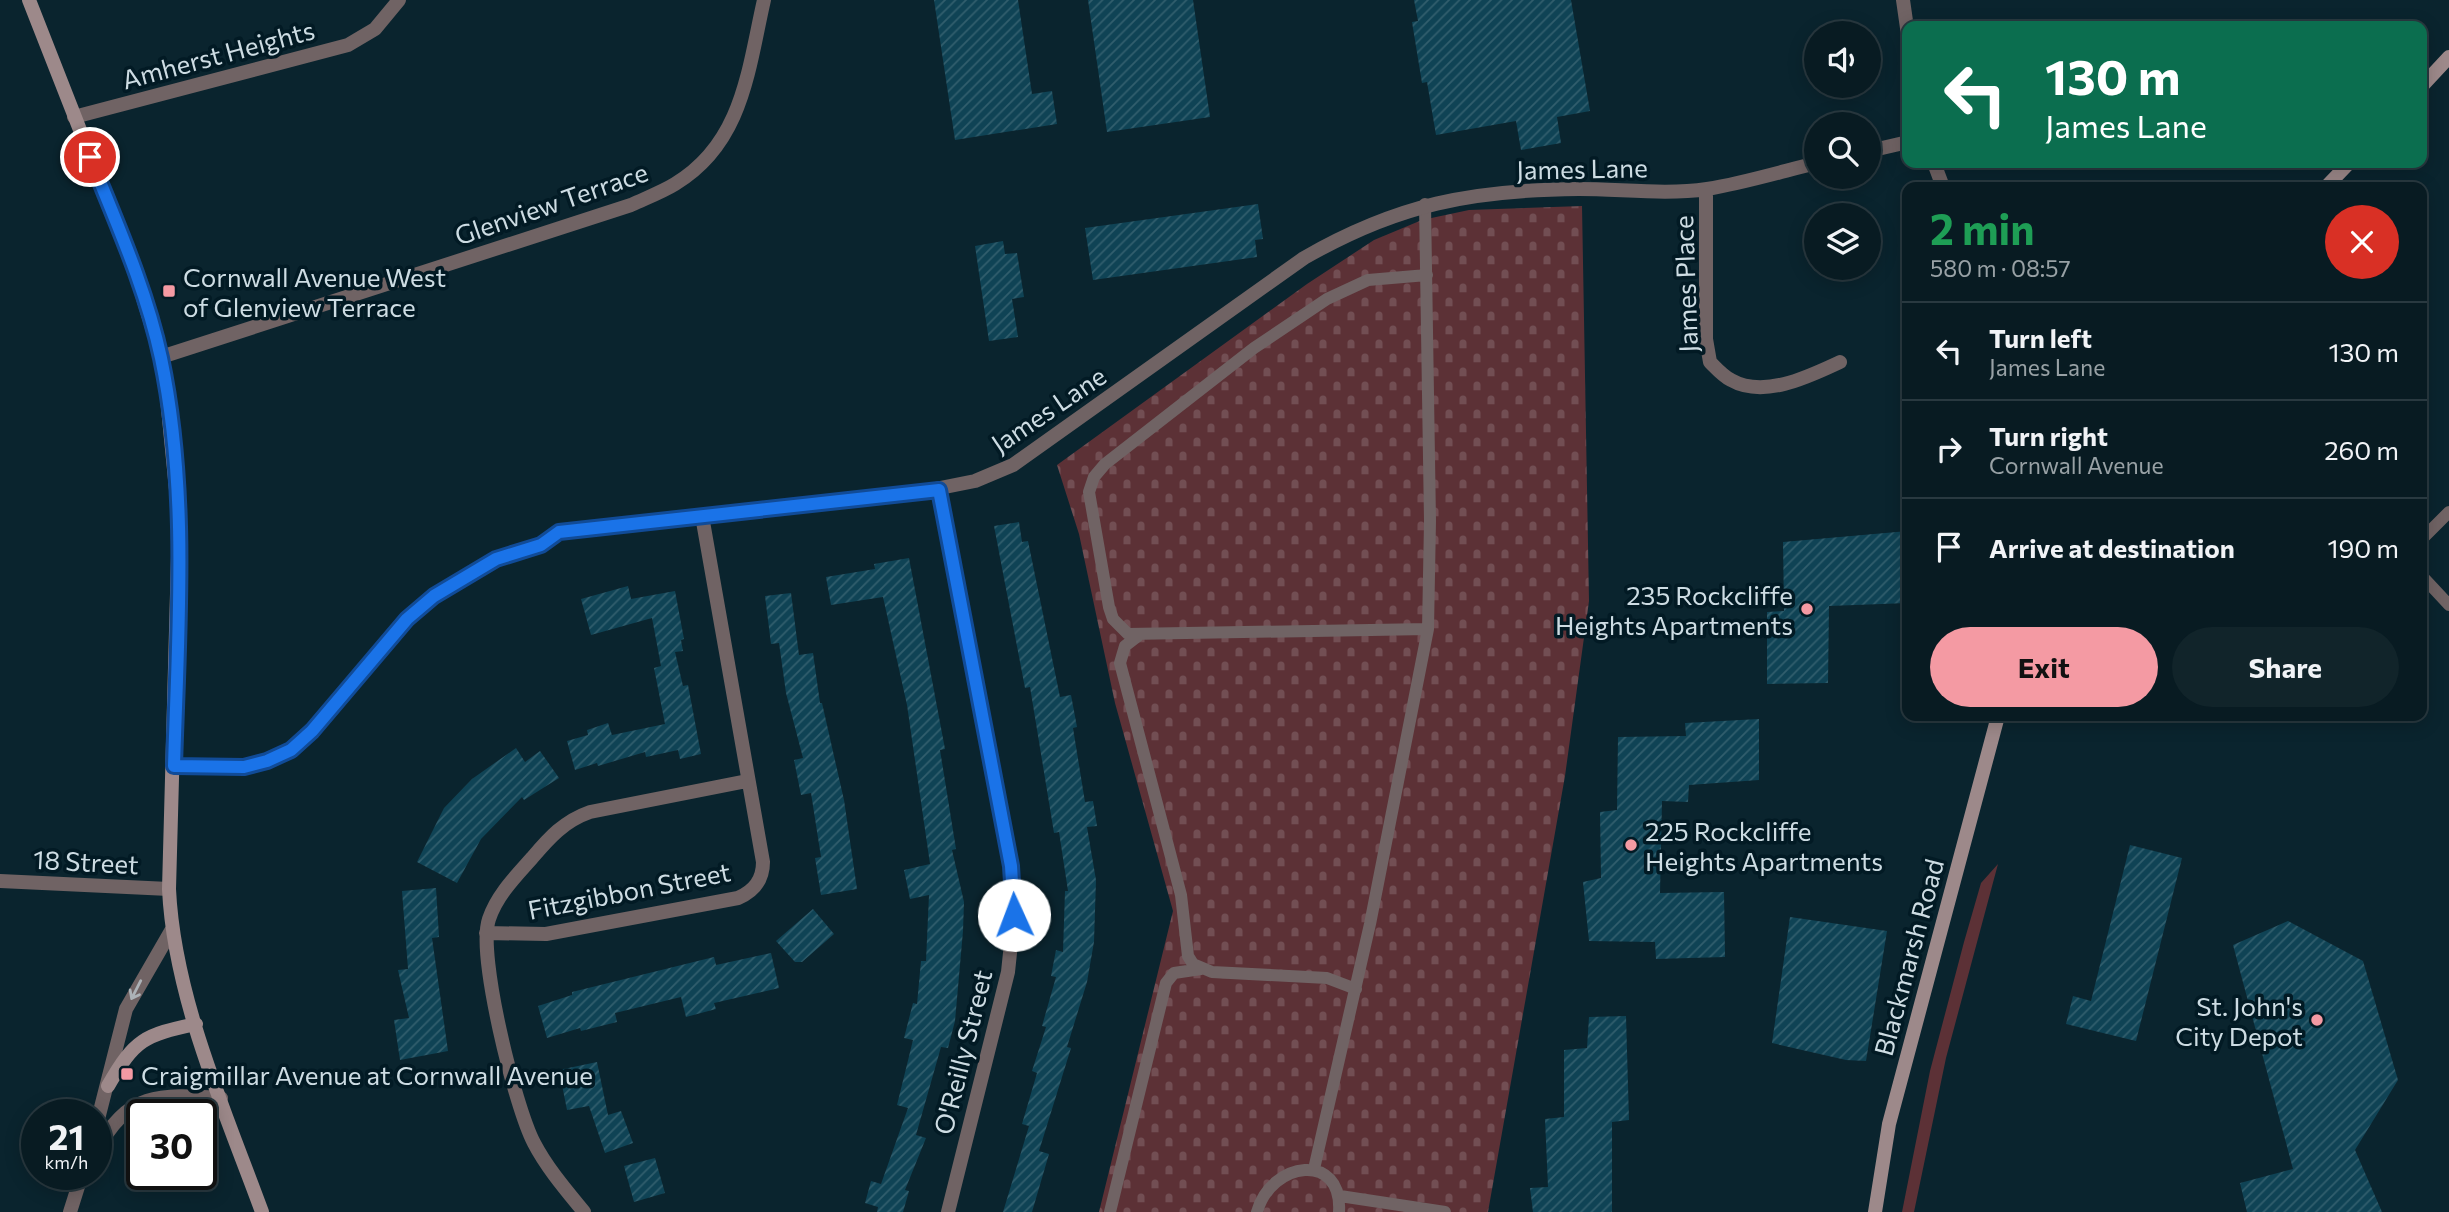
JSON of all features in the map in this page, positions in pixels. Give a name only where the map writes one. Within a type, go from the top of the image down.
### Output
[{"type":"main road","points":[[29,0],[133,265],[160,357],[173,440],[180,520],[169,889],[171,931],[196,1024],[262,1212]]},
{"type":"main road","points":[[2427,81],[2449,57]]},
{"type":"main road","points":[[2331,182],[2344,168]]},
{"type":"main road","name":"Blackmarsh Road","points":[[1875,1212],[1889,1124],[1997,721]]},
{"type":"main road","points":[[108,1086],[130,1050],[137,1044],[148,1037],[196,1024]]},
{"type":"street","name":"Amherst Heights","points":[[74,117],[348,45],[375,29],[398,0]]},
{"type":"street","name":"Glenview Terrace","points":[[160,357],[631,205],[677,184],[709,156],[738,114],[764,0]]},
{"type":"street","points":[[1903,0],[1906,21]]},
{"type":"street","points":[[1881,148],[1902,143]]},
{"type":"street","name":"James Lane","points":[[174,766],[244,767],[267,761],[291,750],[312,731],[407,619],[434,596],[496,559],[541,545],[559,532],[939,490],[975,481],[1013,465],[1304,258],[1348,233],[1425,204],[1465,195],[1578,189],[1706,189],[1804,166]]},
{"type":"street","name":"James Place","points":[[1706,189],[1706,339],[1710,362],[1731,380],[1752,387],[1797,380],[1840,362]]},
{"type":"street","name":"O'Reilly Street","points":[[939,490],[1011,866],[1014,897],[1008,972],[948,1212]]},
{"type":"street","name":"Fitzgibbon Street","points":[[486,933],[546,934],[745,895],[757,884],[763,869],[702,516]]},
{"type":"street","name":"Fitzgibbon Street","points":[[584,1212],[542,1157],[523,1118],[489,975],[486,933],[494,908],[508,886],[548,839],[569,821],[590,813],[747,781]]},
{"type":"street","name":"18 Street","points":[[0,881],[169,889]]},
{"type":"street","points":[[104,1099],[126,1009],[171,931]]},
{"type":"street","points":[[112,1126],[135,1104],[179,1095],[221,1098]]},
{"type":"street","points":[[70,1212],[78,1190]]},
{"type":"lane","points":[[1314,1169],[1356,989],[1428,629],[1430,521],[1425,204]]},
{"type":"lane","points":[[1427,275],[1368,280],[1326,299],[1254,348],[1105,464],[1094,477],[1089,492],[1089,508],[1109,607],[1119,627],[1138,636],[1428,629]]},
{"type":"lane","points":[[2427,534],[2449,512]]},
{"type":"lane","points":[[2427,581],[2449,605]]},
{"type":"lane","points":[[1138,636],[1125,646],[1120,663],[1181,895],[1188,956],[1201,969]]},
{"type":"lane","points":[[1110,1212],[1166,983],[1174,973],[1201,969],[1327,978],[1356,989]]},
{"type":"lane","points":[[1257,1212],[1270,1185],[1283,1175],[1299,1169],[1314,1169],[1329,1181],[1340,1196],[1339,1212]]},
{"type":"lane","points":[[1340,1196],[1445,1212]]},
{"type":"green space","points":[[1582,206],[1589,601],[1565,776],[1488,1212],[1099,1212],[1173,911],[1115,703],[1079,534],[1057,465],[1307,284],[1374,240],[1422,220],[1469,210]]},
{"type":"green space","points":[[1998,864],[1946,1058],[1914,1212],[1902,1212],[1930,1071],[1964,942],[1981,883]]},
{"type":"building","points":[[934,0],[1018,0],[1032,94],[1052,91],[1057,124],[955,140]]},
{"type":"building","points":[[1088,0],[1193,0],[1210,117],[1107,132]]},
{"type":"building","points":[[1414,0],[1571,0],[1590,111],[1557,117],[1561,143],[1521,150],[1516,121],[1436,135],[1427,82],[1422,83],[1412,22],[1418,21]]},
{"type":"building","points":[[1258,204],[1263,239],[1255,240],[1257,257],[1093,280],[1085,228]]},
{"type":"building","points":[[1003,241],[1005,254],[1017,253],[1024,297],[1012,299],[1018,337],[989,341],[975,246]]},
{"type":"building","points":[[1019,522],[1022,542],[1028,541],[1060,697],[1071,695],[1077,727],[1073,728],[1085,802],[1093,801],[1097,826],[1087,827],[1096,880],[1094,942],[1087,982],[1067,1047],[1071,1048],[1039,1151],[1049,1154],[1032,1212],[1003,1212],[1029,1126],[1022,1124],[1037,1073],[1032,1071],[1046,1027],[1042,1026],[1056,977],[1051,976],[1056,950],[1063,952],[1065,891],[1068,891],[1059,832],[1054,833],[1030,687],[1025,688],[994,526]]},
{"type":"building","name":"235 Rockcliffe Heights Apartments","points":[[1902,532],[1902,603],[1829,606],[1828,683],[1767,684],[1767,612],[1784,611],[1783,542]]},
{"type":"building","points":[[909,558],[945,749],[940,750],[956,849],[952,850],[964,902],[963,931],[955,1021],[948,1048],[941,1047],[916,1135],[926,1138],[905,1190],[909,1191],[903,1212],[877,1212],[878,1207],[865,1203],[871,1181],[881,1184],[908,1108],[897,1105],[913,1040],[904,1038],[913,1003],[917,1004],[921,961],[926,961],[929,895],[910,899],[904,870],[930,864],[907,705],[883,597],[831,605],[826,577],[875,569],[874,564]]},
{"type":"building","points":[[628,586],[631,599],[675,591],[684,639],[681,640],[683,651],[675,652],[683,686],[688,685],[701,754],[680,759],[678,750],[646,757],[645,752],[575,770],[567,741],[588,735],[587,730],[608,723],[612,735],[665,724],[654,668],[661,666],[652,618],[591,635],[581,599]]},
{"type":"building","points":[[791,593],[799,655],[813,653],[820,703],[844,800],[857,889],[821,895],[815,858],[821,857],[811,793],[801,795],[794,760],[803,758],[786,693],[779,643],[771,644],[765,596]]},
{"type":"building","name":"225 Rockcliffe Heights Apartments","points":[[1759,719],[1759,780],[1689,785],[1688,802],[1662,801],[1660,893],[1724,892],[1725,957],[1656,959],[1655,942],[1589,941],[1583,882],[1601,878],[1600,812],[1617,810],[1618,737],[1686,736],[1685,723]]},
{"type":"building","points":[[516,748],[525,762],[540,751],[559,778],[524,800],[522,797],[481,839],[457,883],[417,862],[444,808],[472,779]]},
{"type":"building","points":[[2130,845],[2182,858],[2136,1041],[2066,1024],[2073,996],[2091,1001]]},
{"type":"building","points":[[436,888],[439,937],[432,938],[448,1051],[400,1060],[394,1020],[409,1018],[398,970],[408,969],[402,891]]},
{"type":"building","points":[[813,909],[834,934],[802,962],[795,962],[776,941]]},
{"type":"building","points":[[1790,917],[1887,931],[1866,1061],[1846,1060],[1772,1043]]},
{"type":"building","name":"St. John's City Depot","points":[[2288,921],[2363,961],[2398,1080],[2355,1150],[2382,1212],[2247,1212],[2240,1183],[2293,1169],[2233,945]]},
{"type":"building","points":[[771,953],[779,988],[714,1003],[716,1009],[686,1017],[681,997],[615,1013],[617,1022],[581,1031],[580,1028],[547,1038],[538,1006],[572,995],[572,992],[714,957],[716,965]]},
{"type":"building","points":[[1626,1016],[1629,1120],[1612,1122],[1612,1212],[1533,1212],[1530,1188],[1548,1187],[1545,1119],[1564,1117],[1564,1050],[1587,1048],[1589,1017]]},
{"type":"building","points":[[597,1062],[608,1115],[621,1111],[633,1143],[605,1153],[589,1106],[567,1110],[559,1070]]},
{"type":"building","points":[[655,1158],[665,1193],[634,1202],[624,1166]]},
{"type":"place","name":"Cornwall Avenue West of Glenview Terrace","points":[[169,291]]},
{"type":"place","name":"235 Rockcliffe Heights Apartments","points":[[1807,609]]},
{"type":"place","name":"225 Rockcliffe Heights Apartments","points":[[1631,845]]},
{"type":"place","name":"St. John's City Depot","points":[[2317,1020]]},
{"type":"place","name":"Craigmillar Avenue at Cornwall Avenue","points":[[127,1074]]},
{"type":"route","points":[[90,157],[133,265],[150,319],[160,357],[173,440],[180,520],[174,766],[244,767],[267,761],[291,750],[312,731],[407,619],[434,596],[496,559],[541,545],[559,532],[939,490],[1011,866],[1014,915]]}]
